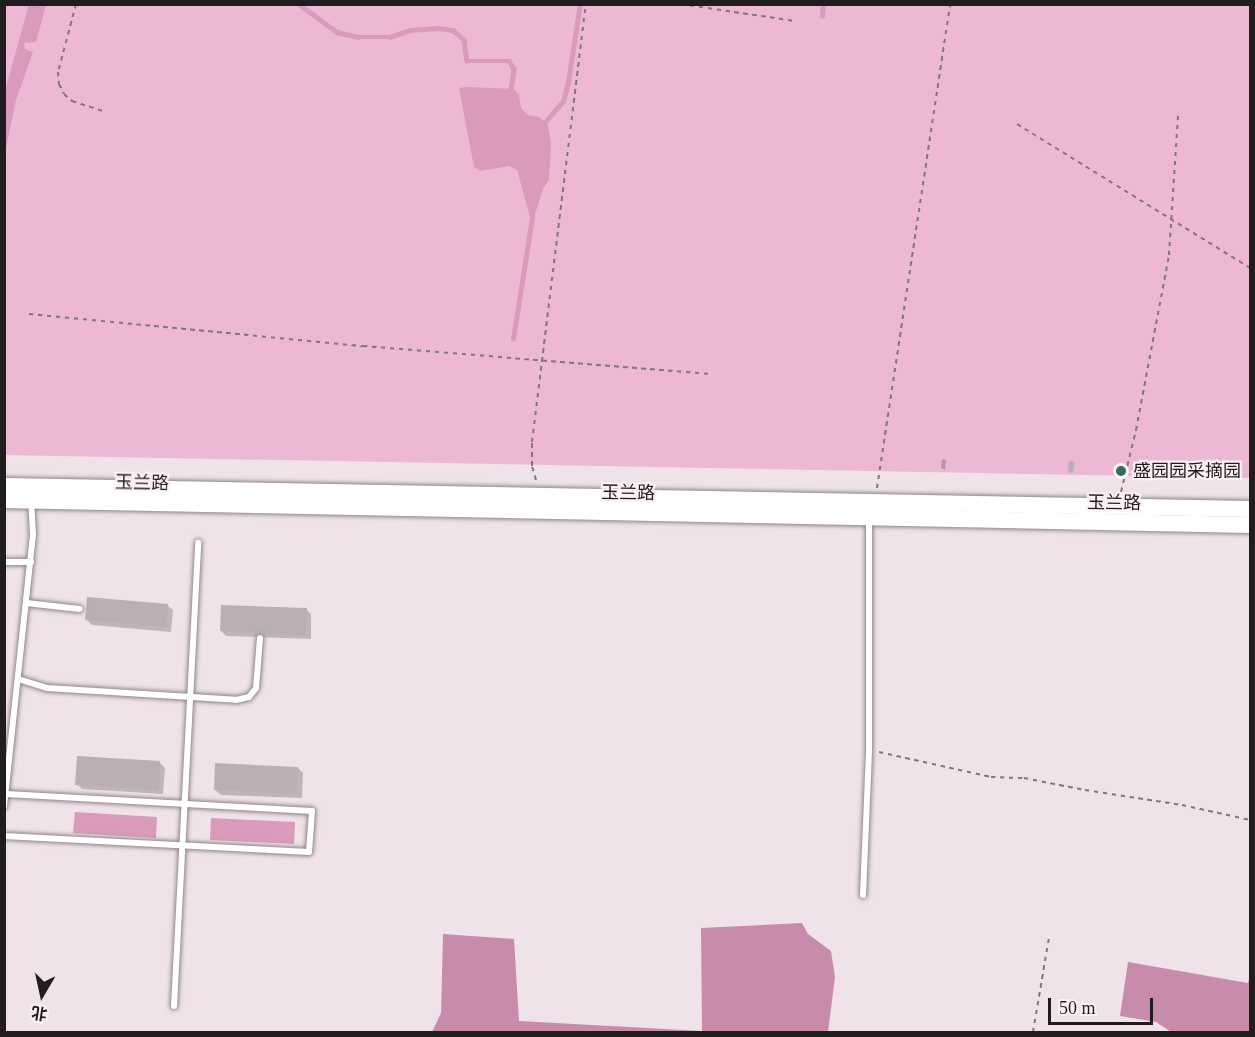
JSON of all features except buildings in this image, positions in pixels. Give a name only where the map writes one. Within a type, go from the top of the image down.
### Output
[{"type":"street","name":"玉兰路","points":[[4,486],[30,493],[874,510],[1251,509]]},
{"type":"street","name":"玉兰路","points":[[4,500],[30,493],[542,496],[1251,525]]},
{"type":"lane","points":[[4,806],[31,562],[33,536],[30,493]]},
{"type":"lane","points":[[863,895],[869,750],[869,524],[874,510]]},
{"type":"lane","points":[[174,1006],[198,543]]},
{"type":"lane","points":[[4,562],[31,562]]},
{"type":"lane","points":[[26,603],[80,609]]},
{"type":"lane","points":[[18,679],[48,688],[236,700],[249,697],[256,688],[260,638]]},
{"type":"lane","points":[[4,836],[309,852],[312,811],[6,794]]},
{"type":"path","points":[[76,4],[58,72],[59,84],[64,94],[72,100],[102,111]]},
{"type":"path","points":[[542,496],[532,466],[531,442],[586,4]]},
{"type":"path","points":[[681,4],[795,21]]},
{"type":"path","points":[[874,510],[950,4]]},
{"type":"path","points":[[1119,497],[1136,430],[1162,290],[1172,221],[1178,114]]},
{"type":"path","points":[[1017,124],[1251,268]]},
{"type":"path","points":[[29,314],[708,374]]},
{"type":"path","points":[[869,750],[991,777],[1024,778],[1182,805],[1251,820]]},
{"type":"path","points":[[1034,1032],[1049,937]]},
{"type":"shaded area","points":[[29,4],[46,5],[36,42],[24,43],[25,49],[33,52],[16,100],[5,153],[5,91]]},
{"type":"shaded area","points":[[5,5],[1250,5],[1250,478],[5,455]]},
{"type":"shaded area","points":[[459,88],[514,89],[519,95],[521,108],[528,115],[539,117],[548,125],[551,144],[549,180],[543,189],[534,218],[531,220],[517,170],[509,166],[480,171],[474,167]]},
{"type":"shaded area","points":[[75,812],[157,817],[156,838],[73,833]]},
{"type":"shaded area","points":[[211,818],[295,822],[294,844],[210,840]]},
{"type":"shaded area","points":[[802,923],[808,934],[831,951],[835,977],[828,1032],[432,1032],[441,1013],[443,934],[514,939],[519,1021],[702,1031],[701,928]]},
{"type":"shaded area","points":[[1128,962],[1248,983],[1250,976],[1250,1032],[1171,1032],[1156,1022],[1120,1016]]},
{"type":"waterway","points":[[299,4],[337,32],[358,37],[390,37],[410,30],[438,28],[453,30],[464,40],[467,61],[509,61],[514,69],[511,90]]},
{"type":"waterway","points":[[545,122],[563,101],[580,4]]},
{"type":"waterway","points":[[822,16],[823,4]]},
{"type":"waterway","points":[[513,339],[532,217]]},
{"type":"place","name":"盛园园采摘园","points":[[1121,471]]}]
